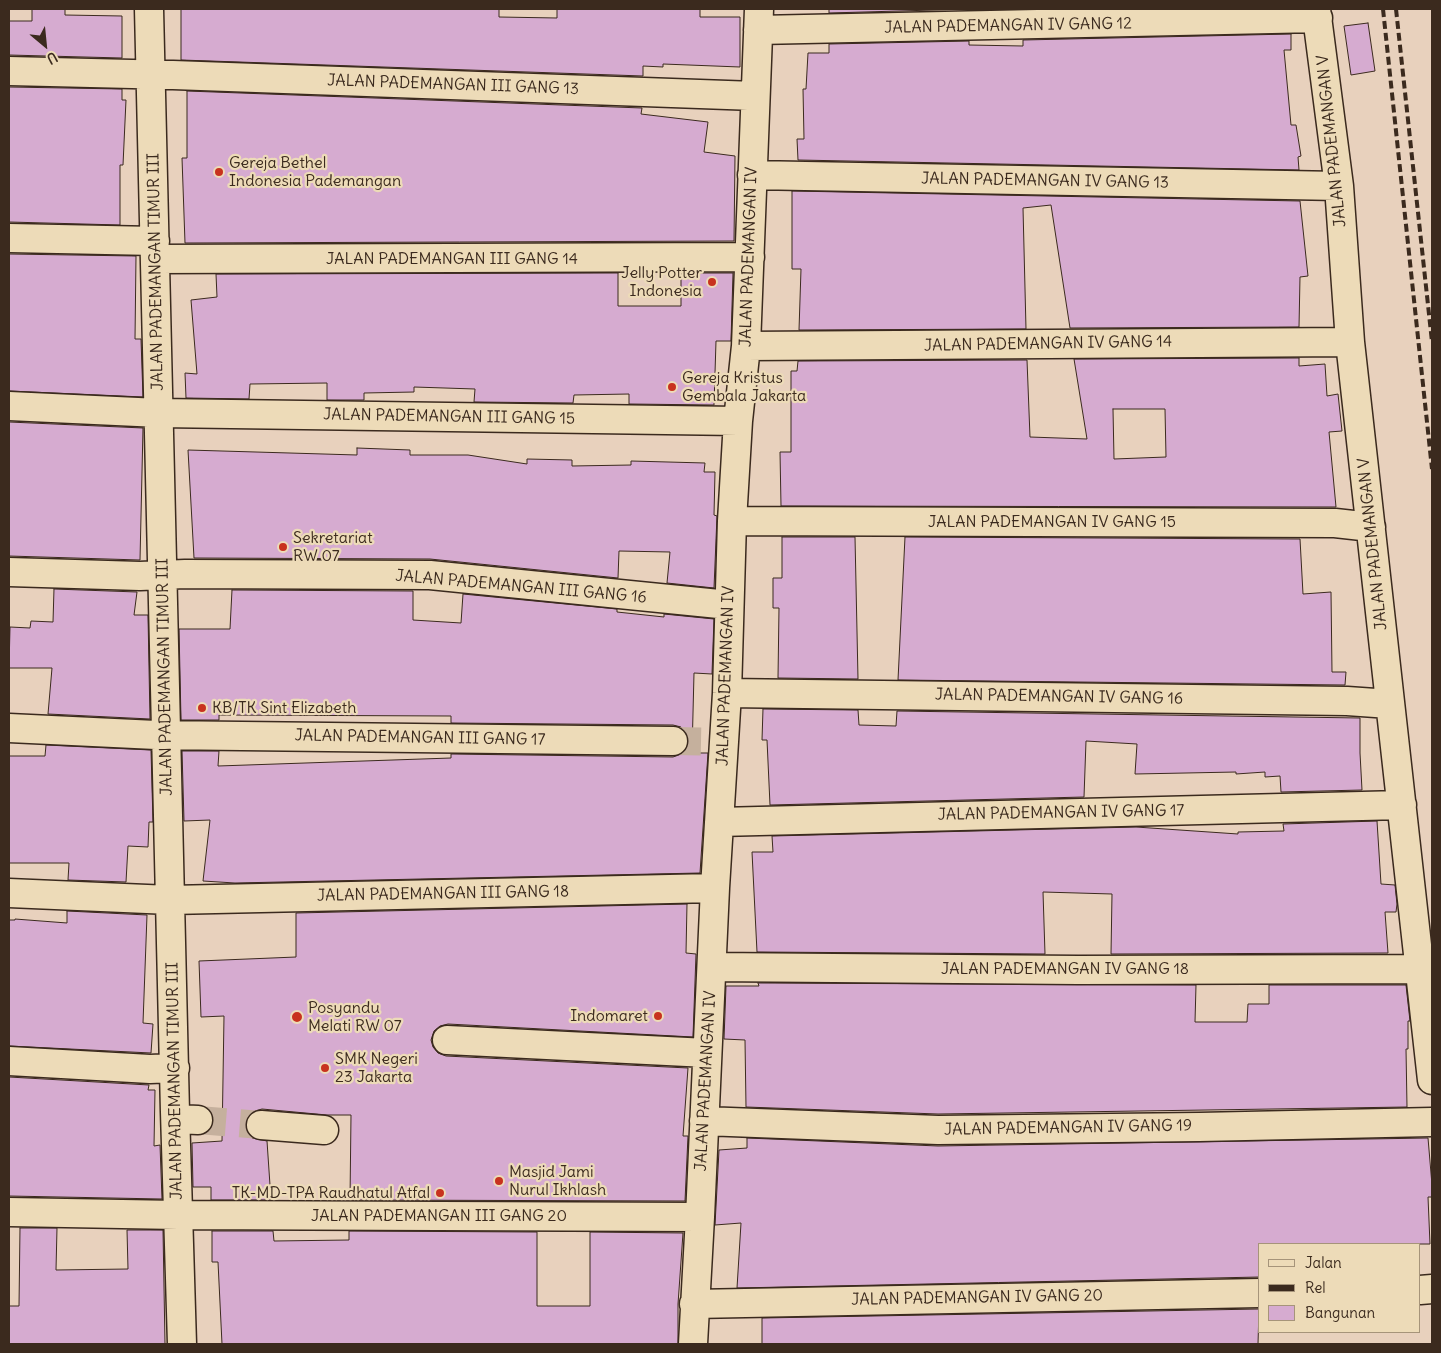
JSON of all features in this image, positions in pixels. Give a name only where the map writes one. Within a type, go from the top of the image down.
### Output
[{"type":"street","name":"JALAN PADEMANGAN TIMUR III","points":[[149,9],[174,1068],[187,1119],[178,1215],[182,1344]]},
{"type":"street","name":"JALAN PADEMANGAN IV GANG 12","points":[[758,20],[1317,13]]},
{"type":"street","name":"JALAN PADEMANGAN V","points":[[1317,13],[1339,186],[1350,342],[1432,1080]]},
{"type":"street","name":"JALAN PADEMANGAN IV","points":[[692,1344],[700,1217],[715,888],[727,693],[732,521],[738,421],[746,346],[758,20]]},
{"type":"street","name":"JALAN PADEMANGAN III GANG 13","points":[[9,71],[150,74],[755,96]]},
{"type":"street","name":"JALAN PADEMANGAN IV GANG 13","points":[[752,175],[1339,186]]},
{"type":"street","name":"JALAN PADEMANGAN III GANG 14","points":[[9,238],[155,250],[750,258]]},
{"type":"street","name":"JALAN PADEMANGAN IV GANG 14","points":[[746,346],[1350,342]]},
{"type":"street","name":"JALAN PADEMANGAN III GANG 15","points":[[9,406],[159,413],[738,421]]},
{"type":"street","name":"JALAN PADEMANGAN IV GANG 15","points":[[732,521],[1335,523],[1371,527]]},
{"type":"street","name":"JALAN PADEMANGAN III GANG 16","points":[[9,572],[163,576],[184,574],[430,575],[729,605]]},
{"type":"street","name":"JALAN PADEMANGAN IV GANG 16","points":[[727,693],[1347,701],[1390,704]]},
{"type":"street","name":"JALAN PADEMANGAN III GANG 17","points":[[9,728],[166,734],[673,741]]},
{"type":"street","name":"JALAN PADEMANGAN IV GANG 17","points":[[719,822],[1402,805]]},
{"type":"street","name":"JALAN PADEMANGAN III GANG 18","points":[[9,893],[170,900],[715,888]]},
{"type":"street","name":"JALAN PADEMANGAN IV GANG 18","points":[[712,967],[1078,970],[1419,969]]},
{"type":"street","points":[[447,1040],[707,1053]]},
{"type":"street","points":[[9,1062],[150,1069],[174,1068]]},
{"type":"street","name":"JALAN PADEMANGAN IV GANG 19","points":[[704,1121],[938,1130],[1432,1122]]},
{"type":"street","points":[[261,1126],[324,1130]]},
{"type":"street","name":"JALAN PADEMANGAN III GANG 20","points":[[9,1212],[178,1215],[700,1217]]},
{"type":"street","name":"JALAN PADEMANGAN IV GANG 20","points":[[694,1304],[1258,1293]]},
{"type":"building","points":[[32,9],[65,9],[65,15],[122,16],[122,58],[9,55],[9,21],[32,21]]},
{"type":"building","points":[[181,9],[499,9],[499,17],[557,18],[557,9],[700,9],[700,17],[740,17],[740,67],[663,64],[663,67],[643,66],[643,76],[181,60]]},
{"type":"building","points":[[829,9],[969,9],[829,13]]},
{"type":"building","points":[[1368,23],[1375,71],[1351,75],[1344,26]]},
{"type":"building","points":[[1291,34],[1291,50],[1284,50],[1291,125],[1296,125],[1301,156],[1298,157],[1299,170],[798,160],[797,139],[804,139],[803,89],[806,89],[808,53],[829,53],[829,44],[969,41],[969,45],[1023,46],[1023,40]]},
{"type":"building","points":[[9,87],[122,89],[122,100],[126,100],[123,165],[120,165],[120,225],[9,222]]},
{"type":"building","points":[[187,91],[642,108],[641,114],[708,122],[704,152],[735,156],[734,241],[185,243],[182,158],[187,158]]},
{"type":"building","points":[[792,191],[1300,201],[1308,276],[1300,277],[1299,327],[1070,328],[1051,205],[1023,208],[1026,329],[799,330],[801,269],[792,269]]},
{"type":"building","points":[[9,254],[136,256],[135,339],[141,339],[143,397],[9,391]]},
{"type":"building","points":[[618,273],[618,306],[681,306],[681,273],[733,273],[731,341],[716,341],[714,405],[629,404],[629,394],[574,395],[573,403],[474,402],[475,389],[414,387],[414,392],[364,393],[364,400],[327,400],[327,383],[250,384],[249,399],[186,398],[185,373],[197,374],[191,300],[217,297],[216,274]]},
{"type":"building","points":[[1299,358],[1299,366],[1325,364],[1327,396],[1338,394],[1342,431],[1329,432],[1336,507],[781,506],[780,452],[791,452],[791,371],[797,371],[798,361],[1027,360],[1030,437],[1087,439],[1074,359]],"holes":[[[1113,409],[1165,409],[1166,457],[1114,459]]]},
{"type":"building","points":[[9,422],[143,428],[140,560],[9,556]]},
{"type":"building","points":[[357,448],[410,450],[410,455],[468,455],[527,464],[527,459],[572,460],[572,466],[631,465],[631,461],[705,463],[704,472],[715,472],[714,515],[717,516],[714,588],[667,583],[670,552],[619,551],[618,578],[430,559],[194,558],[188,450],[357,455]]},
{"type":"building","points":[[782,537],[855,537],[858,679],[778,678],[779,608],[773,608],[773,578],[782,578]]},
{"type":"building","points":[[905,537],[1300,539],[1303,594],[1331,592],[1332,672],[1346,672],[1345,685],[898,680]]},
{"type":"building","points":[[54,589],[137,592],[134,615],[148,615],[150,719],[48,714],[52,668],[9,668],[10,627],[30,628],[31,621],[53,622]]},
{"type":"building","points":[[232,590],[413,591],[413,620],[461,623],[463,594],[617,609],[617,612],[664,617],[664,614],[714,619],[712,674],[694,673],[692,753],[708,753],[700,873],[235,883],[203,881],[210,820],[184,821],[182,751],[219,751],[218,766],[451,758],[451,754],[673,757],[687,749],[689,742],[686,733],[681,727],[673,725],[451,723],[451,716],[219,715],[219,720],[181,720],[179,629],[230,629]]},
{"type":"building","points":[[763,709],[858,710],[859,725],[896,726],[897,711],[1360,718],[1362,790],[1281,792],[1280,776],[1265,777],[1265,772],[1236,774],[1236,772],[1135,774],[1137,744],[1086,741],[1084,797],[770,805],[767,740],[762,740]]},
{"type":"building","points":[[46,745],[151,750],[153,822],[149,822],[148,847],[128,846],[126,882],[68,880],[69,863],[9,863],[9,756],[45,756]]},
{"type":"building","points":[[1377,821],[1381,884],[1395,885],[1397,904],[1396,912],[1385,912],[1388,953],[1111,954],[1112,894],[1043,892],[1045,954],[757,952],[752,852],[773,852],[772,836],[1136,827],[1238,834],[1238,832],[1284,831],[1283,824]]},
{"type":"building","points":[[687,904],[686,953],[696,954],[693,1037],[448,1024],[440,1026],[434,1031],[431,1040],[433,1047],[438,1053],[446,1056],[688,1068],[683,1136],[688,1136],[685,1201],[350,1200],[351,1115],[327,1115],[262,1109],[248,1116],[245,1124],[252,1138],[267,1141],[271,1200],[211,1200],[211,1187],[193,1187],[192,1143],[222,1141],[224,1016],[201,1017],[199,961],[296,957],[296,913]]},
{"type":"building","points":[[67,911],[147,915],[143,1023],[153,1024],[151,1053],[9,1046],[9,920],[67,923]]},
{"type":"building","points":[[758,983],[1196,985],[1195,1022],[1247,1022],[1248,1004],[1269,1004],[1269,985],[1406,985],[1410,1021],[1408,1021],[1408,1049],[1406,1049],[1407,1107],[938,1114],[746,1107],[745,1040],[724,1039],[726,986],[759,986]]},
{"type":"building","points":[[9,1077],[149,1085],[148,1090],[155,1090],[154,1146],[160,1145],[162,1199],[9,1196]]},
{"type":"building","points":[[747,1138],[938,1146],[1428,1138],[1432,1185],[1432,1197],[1428,1197],[1430,1244],[1258,1243],[1258,1277],[737,1288],[741,1223],[715,1225],[719,1150],[747,1148]]},
{"type":"building","points":[[20,1228],[57,1228],[56,1270],[128,1269],[127,1230],[163,1230],[165,1344],[9,1344],[9,1306],[19,1306]]},
{"type":"building","points":[[212,1231],[273,1231],[274,1241],[349,1240],[349,1231],[537,1232],[537,1306],[590,1306],[590,1232],[683,1233],[678,1304],[678,1344],[222,1344],[218,1262],[212,1262]]},
{"type":"building","points":[[1258,1309],[1258,1344],[762,1344],[762,1318]]},
{"type":"tunnel","points":[[673,741],[724,742]]},
{"type":"tunnel","points":[[198,1120],[261,1125]]},
{"type":"railway","points":[[1383,9],[1432,469]]},
{"type":"railway","points":[[1396,9],[1432,342]]},
{"type":"place","name":"Gereja Bethel Indonesia Pademangan","points":[[219,172]]},
{"type":"place","name":"Jelly Potter Indonesia","points":[[712,282]]},
{"type":"place","name":"Gereja Kristus Gembala Jakarta","points":[[672,387]]},
{"type":"place","name":"Sekretariat RW 07","points":[[283,547]]},
{"type":"place","name":"KB/TK Sint Elizabeth","points":[[202,708]]},
{"type":"place","name":"Indomaret","points":[[658,1016]]},
{"type":"place","name":"Posyandu Melati RW 07","points":[[297,1017]]},
{"type":"place","name":"SMK Negeri 23 Jakarta","points":[[325,1068]]},
{"type":"place","name":"Masjid Jami Nurul Ikhlash","points":[[499,1181]]},
{"type":"place","name":"TK-MD-TPA Raudhatul Atfal","points":[[440,1193]]}]
